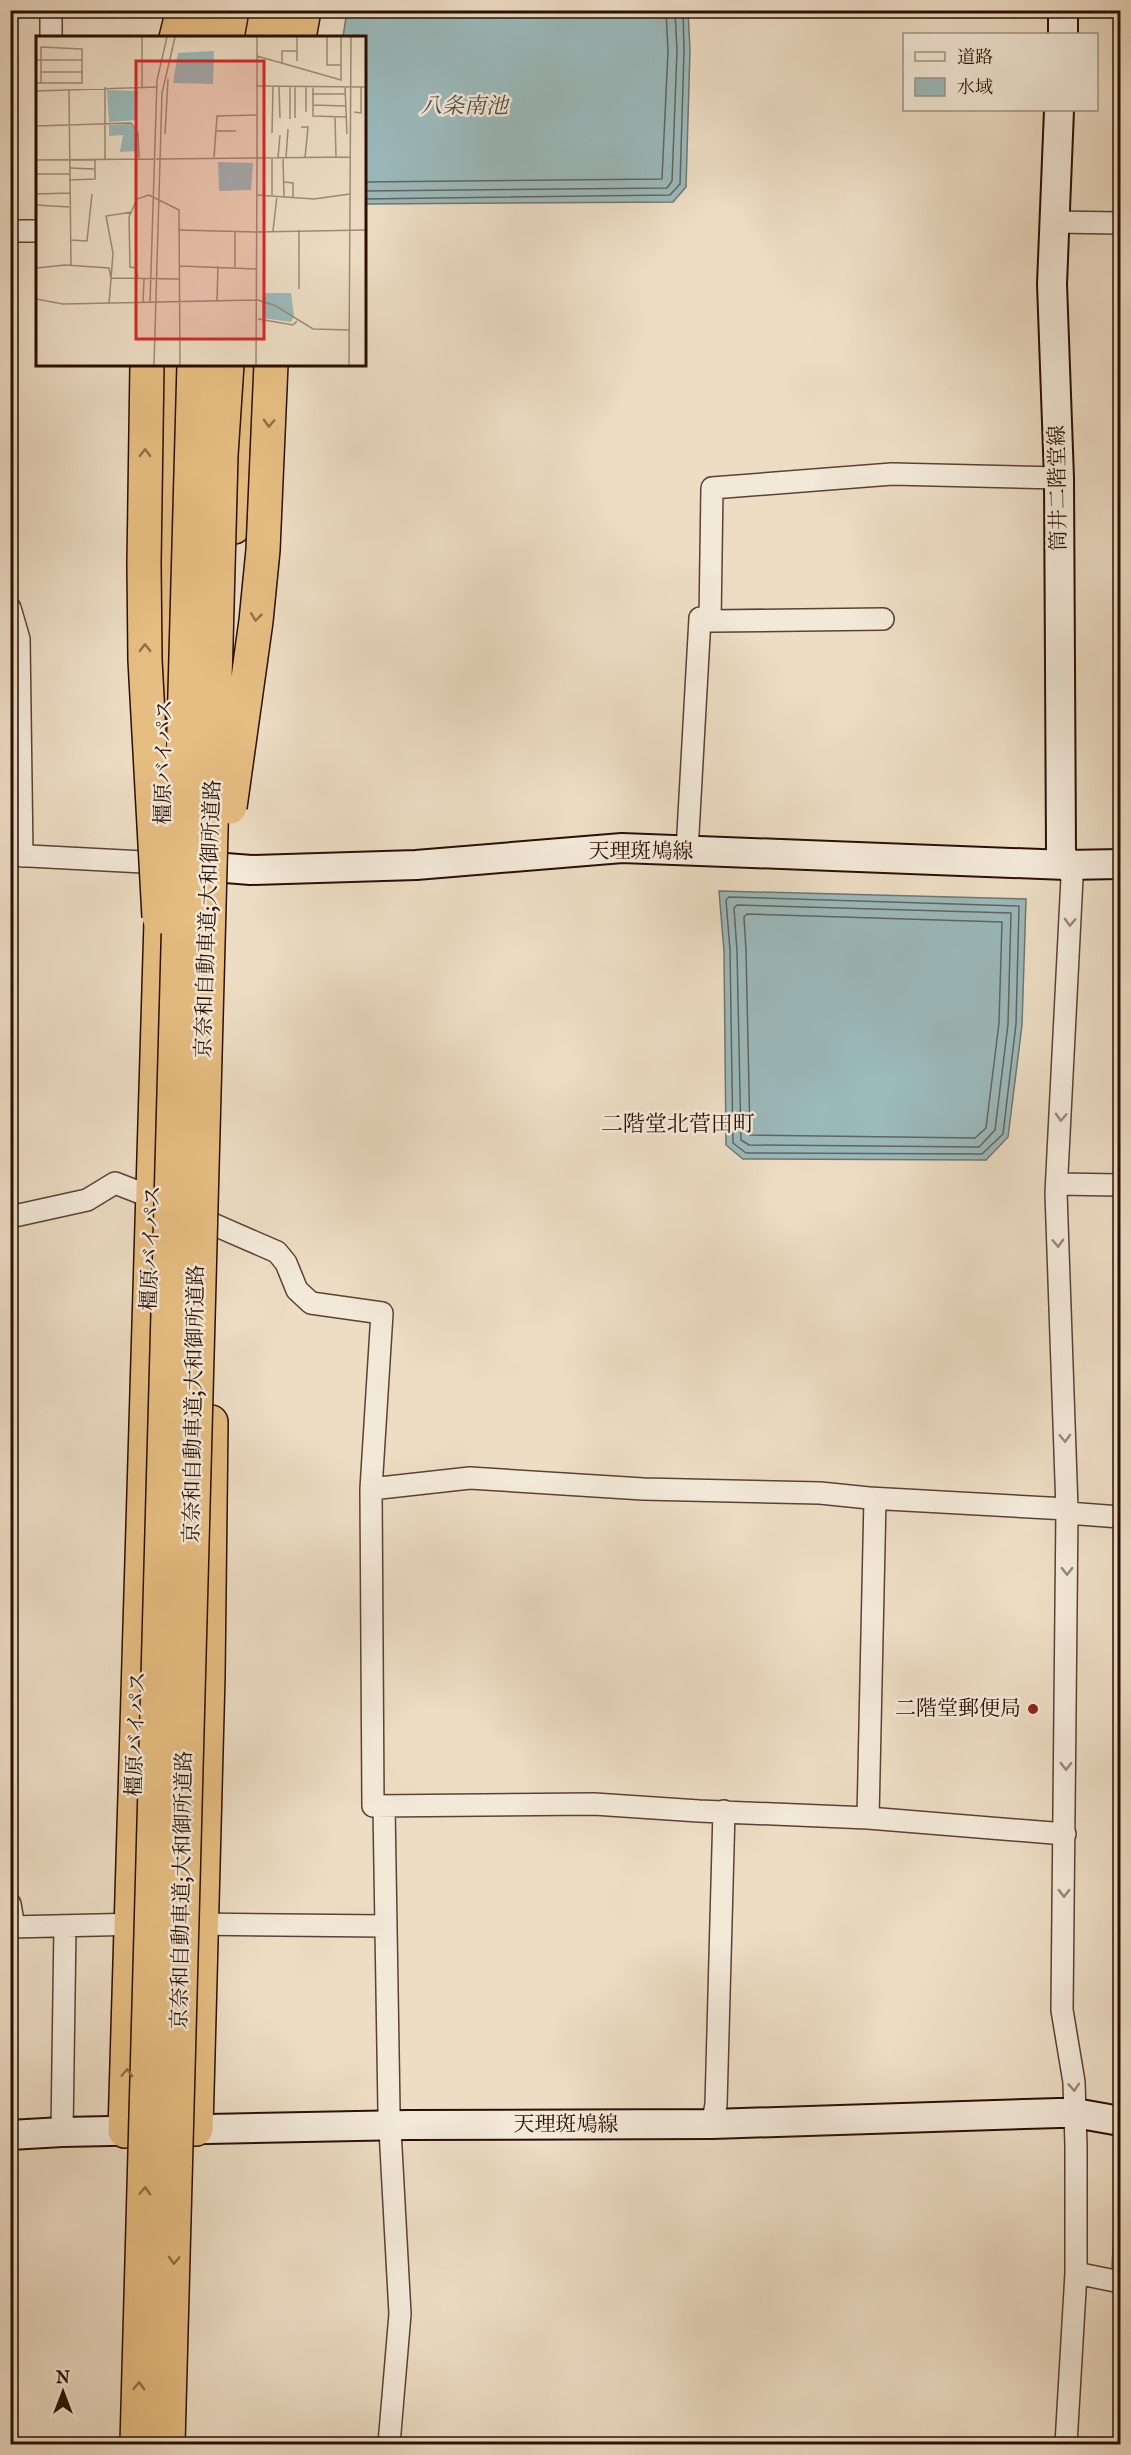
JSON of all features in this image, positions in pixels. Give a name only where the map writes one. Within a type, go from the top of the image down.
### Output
[{"type":"highway","points":[[176,36],[183,10]]},
{"type":"highway","points":[[201,36],[206,10]]},
{"type":"highway","points":[[227,36],[232,10]]},
{"type":"highway","points":[[262,36],[267,10]]},
{"type":"highway","points":[[281,36],[287,10]]},
{"type":"highway","points":[[299,36],[304,10]]},
{"type":"highway","points":[[147,366],[145,660],[150,790],[172,1125]]},
{"type":"highway","name":"橿原バイパス","points":[[125,2131],[154,1198],[174,366]]},
{"type":"highway","name":"京奈和自動車道;大和御所道路","points":[[137,2445],[194,366]]},
{"type":"highway","name":"京奈和自動車道;大和御所道路","points":[[168,2445],[221,466],[227,366]]},
{"type":"highway","points":[[196,2129],[208,1676],[220,869],[230,589],[244,366]]},
{"type":"highway","points":[[198,1299],[225,841],[256,621],[263,550],[271,366]]},
{"type":"main road","points":[[1063,10],[1063,33]]},
{"type":"main road","name":"筒井二階堂線","points":[[1059,111],[1052,284],[1059,478],[1061,852],[1066,865]]},
{"type":"main road","name":"天理斑鳩線","points":[[162,863],[251,870],[416,865],[622,848],[1066,865],[1120,864]]},
{"type":"main road","name":"天理斑鳩線","points":[[10,2135],[196,2129],[712,2124],[1075,2113],[1115,2120]]},
{"type":"street","points":[[51,10],[51,36]]},
{"type":"street","points":[[1054,222],[1120,223]]},
{"type":"street","points":[[10,231],[36,231]]},
{"type":"street","points":[[710,621],[712,488],[892,474],[1059,478]]},
{"type":"street","points":[[10,608],[19,639],[16,855],[162,863]]},
{"type":"street","points":[[687,851],[700,618],[710,621],[883,619]]},
{"type":"street","points":[[1066,865],[1072,878],[1058,1184],[1067,1511],[1062,2010],[1074,2082],[1076,2273],[1066,2445]]},
{"type":"street","points":[[10,1217],[87,1200],[115,1183],[277,1252],[286,1263],[297,1290],[311,1303],[382,1313],[371,1489],[373,1806],[594,1804],[868,1818],[1065,1834]]},
{"type":"street","points":[[1058,1184],[1120,1185]]},
{"type":"street","points":[[371,1489],[470,1478],[643,1489],[820,1493],[1120,1517]]},
{"type":"street","points":[[868,1818],[875,1498]]},
{"type":"street","points":[[384,1806],[389,2126],[400,2314],[389,2445]]},
{"type":"street","points":[[712,2124],[716,2105],[724,1811]]},
{"type":"street","points":[[10,1904],[12,1927],[132,1924],[385,1926]]},
{"type":"street","points":[[62,2132],[65,1926]]},
{"type":"street","points":[[1076,2273],[1120,2282]]},
{"type":"water","name":"八条南池","points":[[347,11],[688,11],[690,50],[686,187],[673,202],[366,204],[366,36],[343,36]]},
{"type":"water","points":[[10,261],[14,261],[11,520]]},
{"type":"water","points":[[719,891],[1026,899],[1022,1025],[1008,1137],[986,1160],[743,1159],[726,1145],[724,951]]},
{"type":"water","points":[[1120,2109],[1120,2268],[1112,2267]]},
{"type":"railway","points":[[1101,10],[1120,18]]},
{"type":"place","name":"二階堂郵便局","points":[[1033,1709]]},
{"type":"district","name":"二階堂北菅田町","points":[[678,1125]]}]
